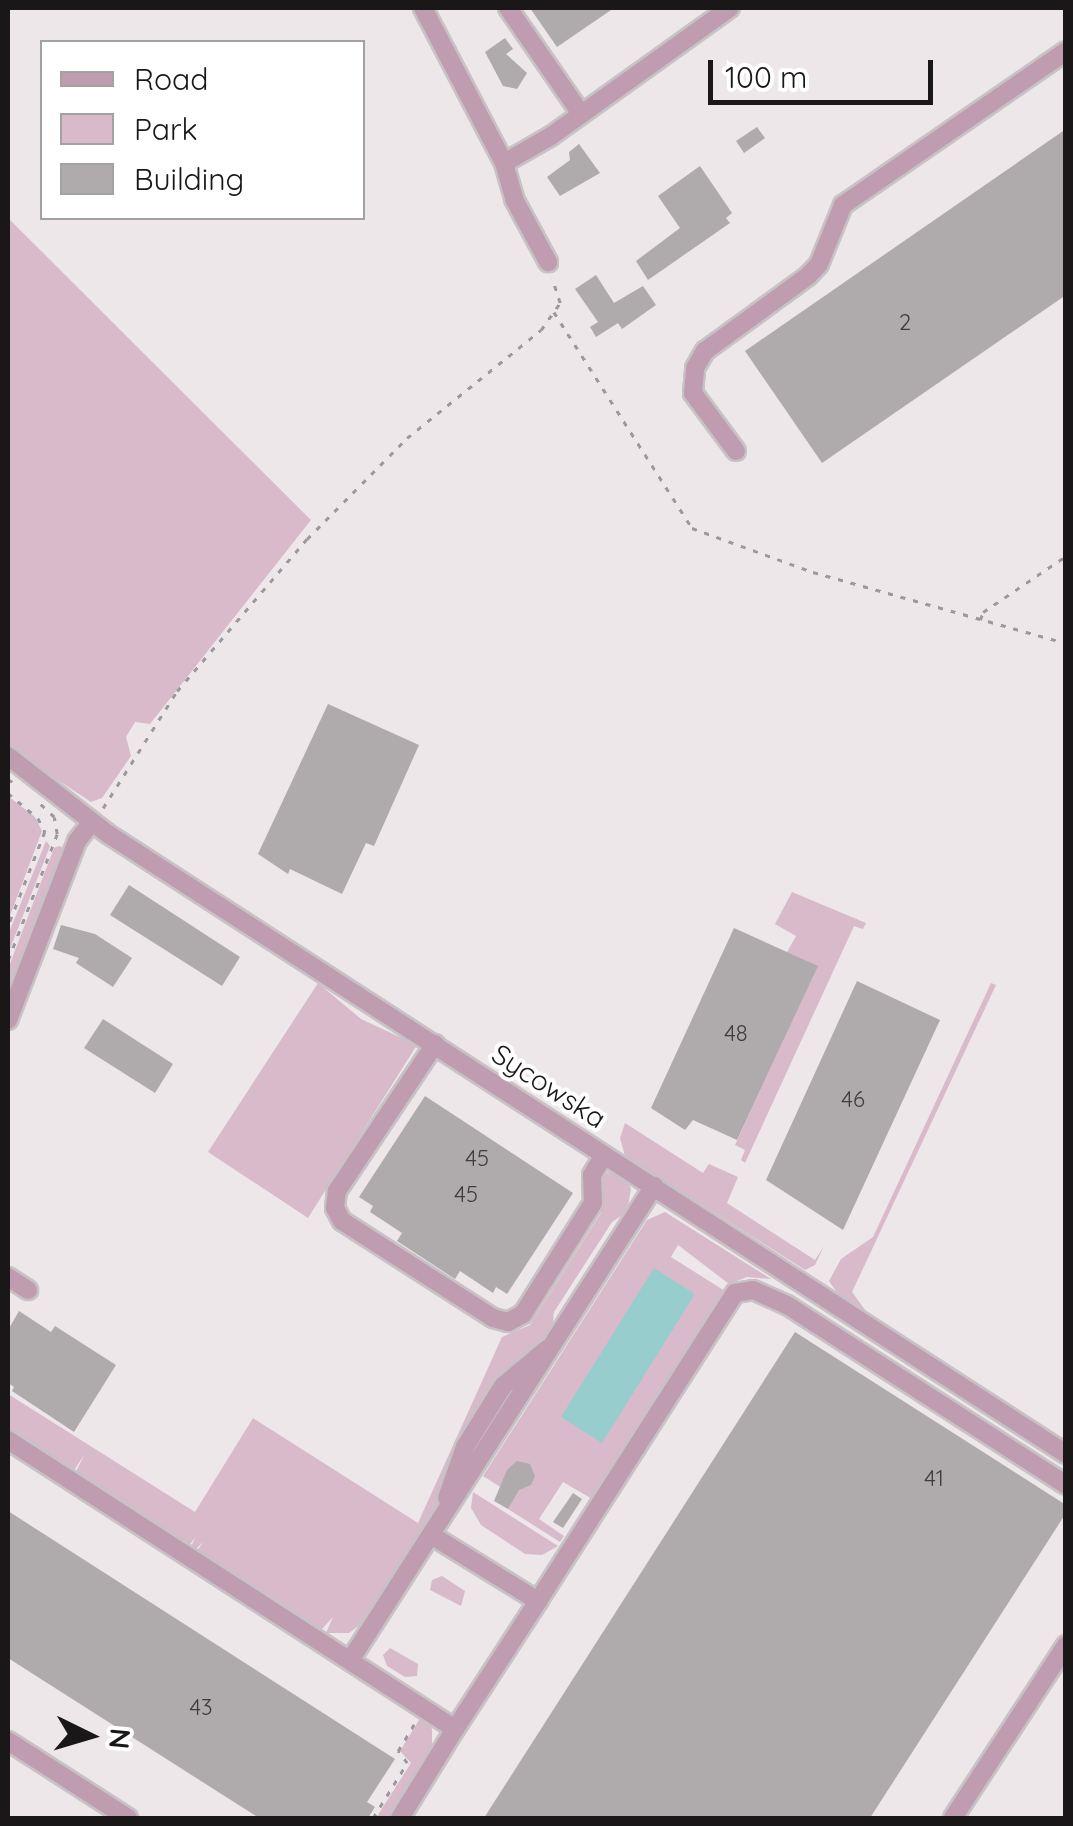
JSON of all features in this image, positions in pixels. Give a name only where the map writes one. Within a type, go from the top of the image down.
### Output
[{"type":"street","points":[[423,8],[504,163],[514,199],[548,262]]},
{"type":"street","points":[[508,8],[581,114]]},
{"type":"street","points":[[504,163],[581,114],[730,8]]},
{"type":"street","points":[[736,451],[693,393],[696,368],[705,351],[808,276],[819,264],[843,205],[1066,51]]},
{"type":"street","name":"Sycowska","points":[[8,756],[92,822],[1066,1454]]},
{"type":"street","points":[[8,1020],[77,841],[92,822]]},
{"type":"street","points":[[435,1044],[337,1191],[334,1208],[342,1222],[492,1318],[508,1322],[522,1314],[594,1202],[592,1176],[604,1154]]},
{"type":"street","points":[[351,1659],[654,1186]]},
{"type":"street","points":[[8,1276],[28,1290]]},
{"type":"street","points":[[400,1818],[735,1292],[754,1290],[788,1305],[1066,1485]]},
{"type":"street","points":[[8,1440],[455,1729]]},
{"type":"street","points":[[431,1535],[538,1601]]},
{"type":"street","points":[[953,1818],[1066,1645]]},
{"type":"street","points":[[8,1742],[128,1818]]},
{"type":"path","points":[[92,822],[177,692],[307,539],[408,438],[535,336],[560,303],[548,262]]},
{"type":"path","points":[[554,312],[692,528],[814,572],[1065,642]]},
{"type":"path","points":[[980,621],[983,612],[1066,556]]},
{"type":"path","points":[[8,779],[20,788]]},
{"type":"path","points":[[8,794],[38,818],[45,832],[8,928]]},
{"type":"path","points":[[8,960],[57,834],[54,817],[32,796]]},
{"type":"path","points":[[372,1817],[407,1763],[398,1751],[419,1715]]},
{"type":"green space","points":[[8,218],[311,520],[150,724],[135,722],[126,737],[131,756],[102,798],[91,802],[8,747]]},
{"type":"green space","points":[[8,796],[35,817],[42,831],[8,921]]},
{"type":"green space","points":[[46,841],[50,846],[8,954],[8,935]]},
{"type":"green space","points":[[54,848],[65,848],[8,990],[8,969]]},
{"type":"green space","points":[[792,892],[866,923],[863,929],[854,926],[745,1163],[741,1160],[745,1150],[735,1145],[817,967],[787,952],[796,936],[775,924]]},
{"type":"green space","points":[[318,983],[361,1019],[417,1045],[308,1218],[208,1152]]},
{"type":"green space","points":[[991,983],[996,985],[852,1292],[868,1314],[840,1297],[829,1281],[841,1259],[873,1237]]},
{"type":"green space","points":[[625,1123],[703,1173],[709,1164],[738,1177],[727,1203],[815,1260],[824,1246],[815,1265],[805,1270],[625,1156],[620,1138]]},
{"type":"green space","points":[[610,1171],[626,1178],[631,1189],[627,1212],[612,1222],[554,1312],[552,1330],[543,1343],[509,1369],[497,1386],[452,1459],[439,1505],[365,1621],[349,1633],[326,1633],[333,1617],[321,1630],[197,1551],[203,1542],[195,1550],[191,1547],[195,1537],[189,1546],[75,1474],[84,1455],[73,1472],[8,1430],[8,1394],[195,1512],[253,1418],[418,1523],[502,1337],[530,1325],[601,1213],[599,1179]]},
{"type":"green space","points":[[665,1212],[771,1279],[747,1277],[729,1284],[678,1245],[671,1257],[725,1291],[594,1500],[563,1482],[539,1519],[564,1536],[560,1542],[508,1509],[515,1496],[483,1476],[647,1220]]},
{"type":"green space","points":[[473,1492],[558,1546],[542,1555],[525,1554],[481,1525],[471,1508]]},
{"type":"green space","points":[[442,1576],[465,1591],[461,1606],[430,1590],[432,1580]]},
{"type":"green space","points":[[390,1648],[418,1664],[417,1676],[405,1677],[387,1666],[383,1655]]},
{"type":"green space","points":[[422,1715],[432,1729],[432,1751],[389,1818],[376,1818],[411,1763],[400,1751]]},
{"type":"water","points":[[654,1268],[695,1294],[602,1443],[561,1417]]},
{"type":"building","points":[[530,8],[614,8],[557,47]]},
{"type":"building","points":[[505,38],[513,49],[506,54],[527,73],[517,89],[503,86],[485,52]]},
{"type":"building","points":[[757,127],[765,138],[744,153],[736,141]]},
{"type":"building","points":[[1066,129],[1066,295],[822,463],[745,351]]},
{"type":"building","points":[[579,144],[600,173],[560,196],[547,177],[570,160],[569,152]]},
{"type":"building","points":[[700,166],[732,213],[726,218],[730,223],[648,280],[636,261],[680,228],[658,196]]},
{"type":"building","points":[[596,275],[614,303],[643,286],[656,305],[622,329],[618,323],[596,337],[590,327],[598,322],[575,289]]},
{"type":"building","points":[[328,704],[419,745],[374,846],[366,843],[342,894],[290,869],[288,874],[258,854]]},
{"type":"building","points":[[129,885],[240,957],[222,986],[110,915]]},
{"type":"building","points":[[61,925],[95,934],[132,958],[113,987],[76,963],[79,958],[53,949]]},
{"type":"building","points":[[734,928],[818,966],[737,1140],[693,1120],[685,1130],[651,1108]]},
{"type":"building","points":[[857,981],[940,1020],[843,1230],[766,1180]]},
{"type":"building","points":[[103,1019],[173,1064],[155,1093],[84,1048]]},
{"type":"building","points":[[425,1096],[573,1193],[507,1294],[496,1287],[493,1293],[460,1271],[455,1279],[397,1241],[402,1233],[370,1212],[373,1206],[359,1197]]},
{"type":"building","points":[[19,1311],[51,1332],[55,1326],[116,1365],[74,1432],[12,1391],[14,1387],[8,1383],[8,1330]]},
{"type":"building","points":[[795,1332],[1066,1505],[1066,1513],[870,1818],[484,1818]]},
{"type":"building","points":[[517,1461],[530,1464],[535,1476],[531,1485],[519,1490],[508,1509],[494,1501],[507,1470]]},
{"type":"building","points":[[573,1493],[582,1499],[563,1528],[553,1522]]},
{"type":"building","points":[[8,1511],[395,1759],[367,1802],[375,1807],[368,1818],[259,1818],[8,1658]]}]
